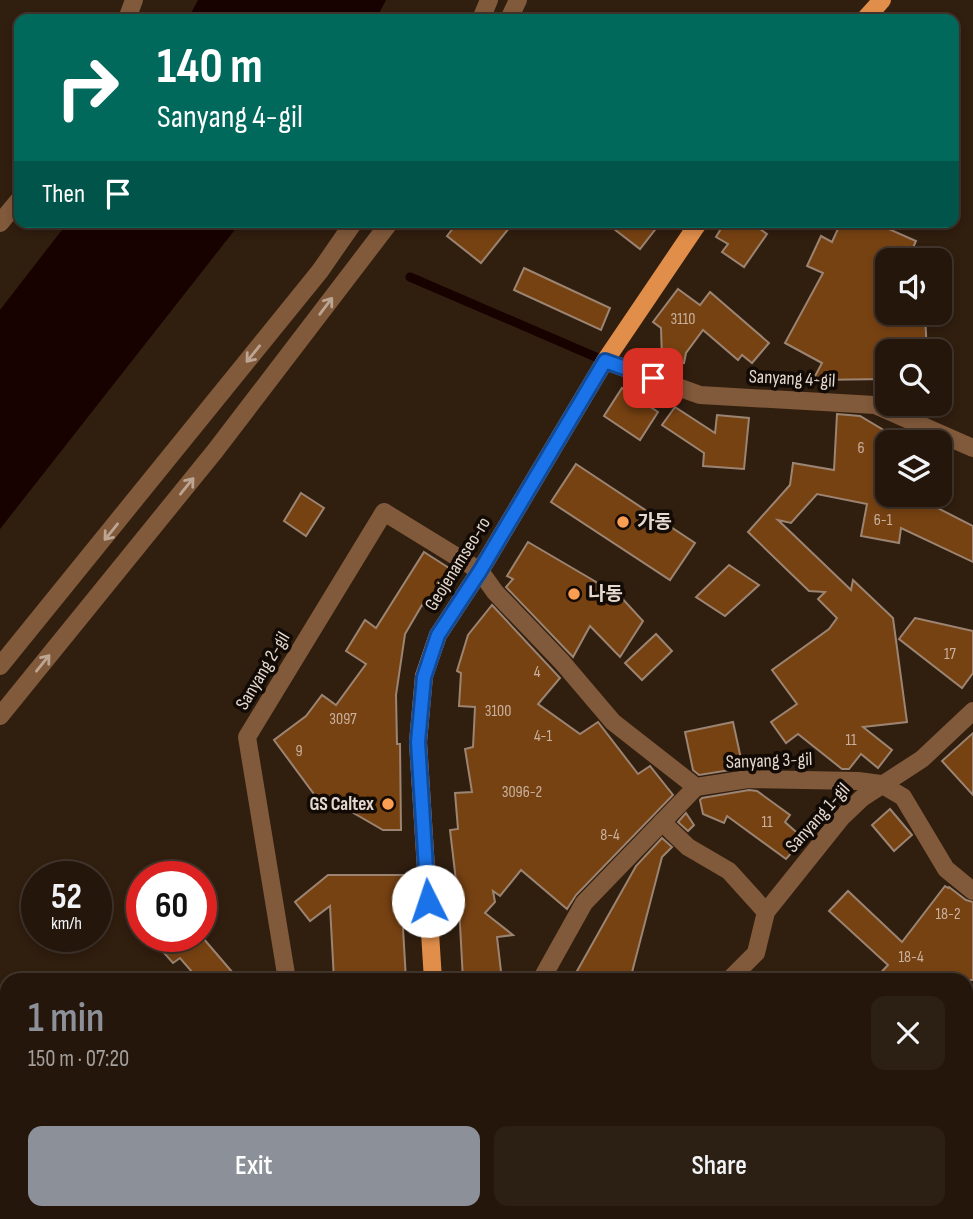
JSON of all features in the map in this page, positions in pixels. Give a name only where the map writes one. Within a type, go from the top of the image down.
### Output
[{"type":"main road","points":[[869,14],[882,0]]},
{"type":"main road","name":"Geojenamseo-ro","points":[[433,973],[418,742],[424,677],[438,635],[480,571],[605,361],[695,228]]},
{"type":"street","points":[[0,223],[14,206]]},
{"type":"street","points":[[0,666],[295,303],[350,228]]},
{"type":"street","points":[[0,716],[215,451],[385,228]]},
{"type":"street","name":"Sanyang 4-gil","points":[[605,361],[700,395],[875,405],[973,448]]},
{"type":"street","name":"Sanyang 2-gil","points":[[286,973],[247,737],[384,512],[480,571]]},
{"type":"street","points":[[480,571],[495,592],[562,662],[613,722],[696,787],[584,903],[545,973]]},
{"type":"street","name":"Sanyang 1-gil","points":[[736,973],[756,953],[766,912],[842,817],[881,784],[922,759],[973,710]]},
{"type":"street","name":"Sanyang 3-gil","points":[[696,787],[748,779],[858,781],[881,784]]},
{"type":"street","points":[[881,784],[903,797],[946,869],[973,891]]},
{"type":"street","points":[[662,822],[688,848],[729,871],[766,912]]},
{"type":"shaded area","points":[[198,0],[386,0],[379,14],[191,14]]},
{"type":"shaded area","points":[[63,228],[236,228],[0,529],[0,310]]},
{"type":"building","points":[[453,228],[509,228],[481,263],[447,236]]},
{"type":"building","points":[[613,228],[656,228],[640,249]]},
{"type":"building","points":[[721,228],[758,228],[767,234],[744,267],[722,252],[728,244],[716,237]]},
{"type":"building","points":[[838,228],[887,228],[916,241],[913,248],[875,248],[875,325],[926,325],[926,339],[875,339],[875,379],[813,380],[822,363],[785,343],[823,273],[807,266],[821,236],[832,242]]},
{"type":"building","points":[[524,268],[610,308],[601,330],[514,290]]},
{"type":"building","points":[[678,289],[700,305],[710,292],[769,343],[752,363],[742,355],[738,360],[703,330],[686,353],[684,363],[662,359],[661,328],[653,322]]},
{"type":"building","points":[[622,388],[658,412],[640,440],[604,416]]},
{"type":"building","points":[[675,407],[715,433],[717,415],[749,418],[744,469],[703,466],[704,453],[662,425]]},
{"type":"building","points":[[837,414],[860,416],[884,430],[875,430],[875,507],[936,507],[973,526],[973,562],[901,528],[899,543],[861,536],[867,504],[817,494],[791,523],[778,520],[851,590],[853,580],[893,618],[907,722],[863,727],[892,750],[878,768],[861,754],[849,769],[842,769],[798,734],[786,743],[771,722],[797,704],[772,670],[829,629],[837,618],[818,599],[825,592],[809,591],[748,532],[790,485],[793,463],[834,470]]},
{"type":"building","name":"가동","points":[[576,464],[695,543],[670,580],[551,502]]},
{"type":"building","points":[[301,493],[324,508],[306,536],[284,521]]},
{"type":"building","name":"나동","points":[[528,542],[620,596],[643,621],[620,657],[590,626],[573,657],[506,587],[513,579],[507,576]]},
{"type":"building","points":[[424,552],[449,568],[405,634],[396,695],[397,744],[400,744],[401,830],[383,830],[331,800],[325,809],[274,740],[306,716],[322,695],[336,705],[366,664],[346,651],[365,620],[376,628]]},
{"type":"building","points":[[729,565],[759,585],[725,616],[696,597]]},
{"type":"building","points":[[492,605],[560,678],[538,704],[580,734],[598,722],[638,774],[650,766],[673,795],[576,895],[567,909],[521,870],[500,896],[493,891],[495,902],[485,913],[513,935],[497,937],[501,973],[463,973],[459,906],[450,830],[458,829],[455,793],[472,792],[465,749],[473,747],[475,707],[459,706],[461,673],[457,671],[468,635]]},
{"type":"building","points":[[915,618],[973,631],[973,673],[962,688],[899,639]]},
{"type":"building","points":[[656,634],[672,651],[642,680],[625,663]]},
{"type":"building","points":[[733,722],[743,768],[699,775],[693,770],[685,732]]},
{"type":"building","points":[[973,733],[973,795],[942,761]]},
{"type":"building","points":[[757,791],[790,815],[785,822],[804,839],[786,859],[727,816],[724,823],[703,814],[700,800],[702,798]]},
{"type":"building","points":[[890,809],[912,835],[894,851],[872,825]]},
{"type":"building","points":[[686,813],[694,825],[688,831],[678,822]]},
{"type":"building","points":[[662,838],[672,847],[662,857],[632,973],[576,973],[636,866]]},
{"type":"building","points":[[328,875],[408,875],[408,928],[403,928],[406,973],[334,973],[330,906],[310,921],[295,902]]},
{"type":"building","points":[[945,886],[973,902],[973,973],[881,973],[888,965],[829,911],[848,891],[902,942]]},
{"type":"building","points":[[163,952],[215,952],[233,973],[193,973],[180,958],[173,963]]},
{"type":"waterway","points":[[410,277],[605,361]]},
{"type":"place","name":"가동","points":[[623,522]]},
{"type":"place","name":"나동","points":[[574,594]]},
{"type":"place","name":"GS Caltex","points":[[388,804]]},
{"type":"route","points":[[428,901],[418,742],[424,677],[438,635],[480,571],[605,361],[653,378]]}]
